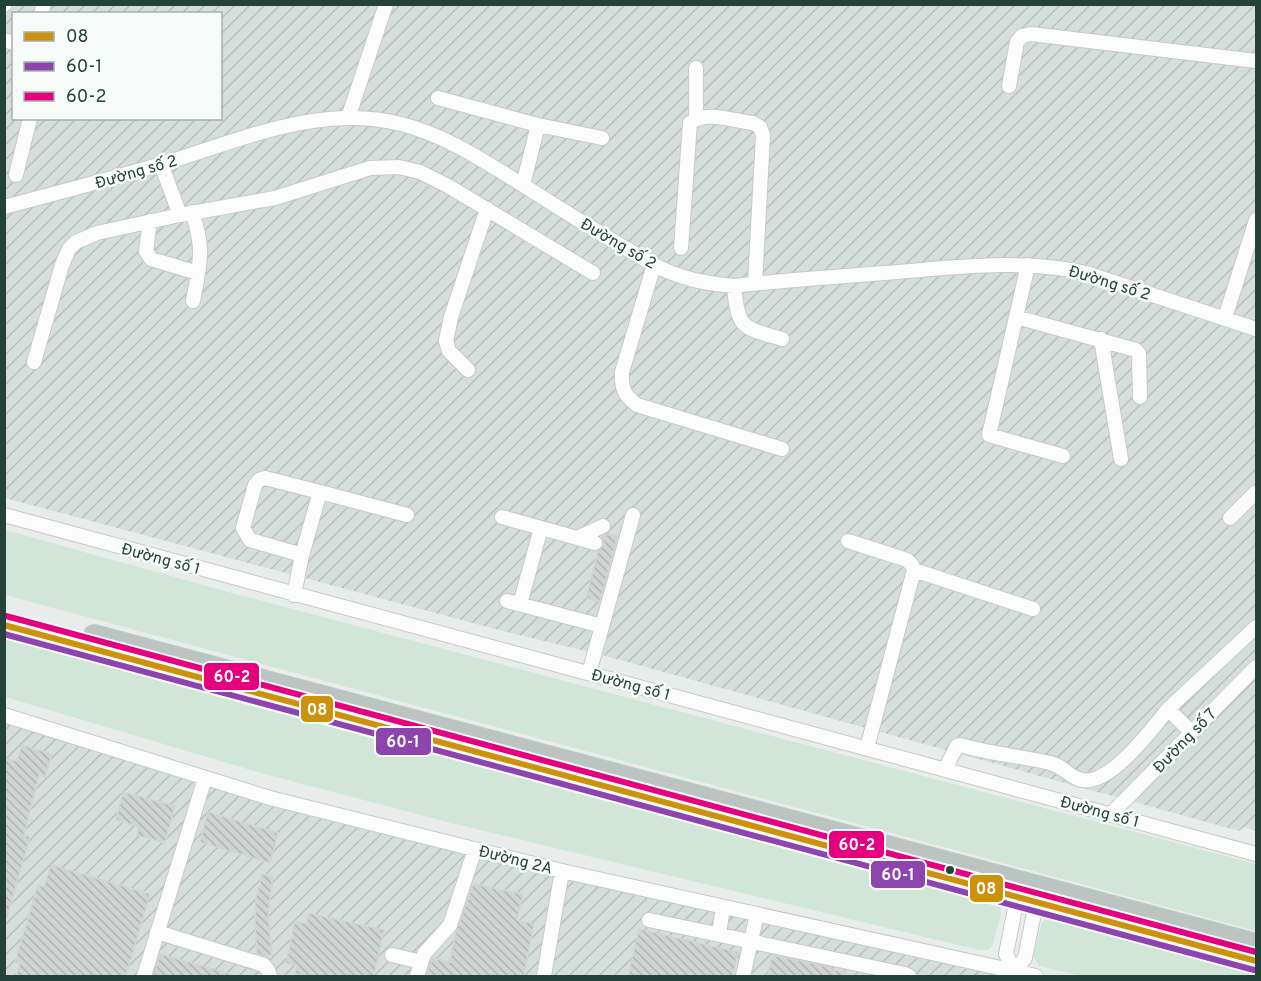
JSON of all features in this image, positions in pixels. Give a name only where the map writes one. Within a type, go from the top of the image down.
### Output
[{"type":"highway","points":[[4,611],[1257,944]]},
{"type":"highway","points":[[4,625],[1257,961]]},
{"type":"street","points":[[348,118],[386,4]]},
{"type":"street","points":[[1009,86],[1017,42],[1022,36],[1031,34],[1257,61]]},
{"type":"street","points":[[696,68],[696,118]]},
{"type":"street","points":[[438,98],[538,125],[602,138]]},
{"type":"street","points":[[681,248],[690,123],[704,116],[753,123],[760,127],[763,135],[755,283]]},
{"type":"street","name":"Đường số 2","points":[[4,207],[161,164],[274,129],[312,121],[348,118],[400,123],[439,138],[502,172],[654,265],[678,277],[734,286],[934,269],[1028,265],[1060,267],[1086,273],[1257,328]]},
{"type":"street","points":[[16,175],[30,120]]},
{"type":"street","points":[[523,186],[538,125]]},
{"type":"street","points":[[161,164],[201,239],[201,256],[193,301]]},
{"type":"street","points":[[34,362],[62,265],[69,249],[76,242],[97,233],[186,213],[275,198],[370,168],[399,167],[420,172],[487,209],[592,273]]},
{"type":"street","points":[[468,370],[449,351],[446,341],[451,318],[487,209]]},
{"type":"street","points":[[1225,318],[1257,220]]},
{"type":"street","points":[[150,221],[146,251],[151,259],[198,273]]},
{"type":"street","points":[[654,265],[622,372],[621,387],[627,398],[637,405],[782,449]]},
{"type":"street","points":[[1028,265],[989,435],[1063,456]]},
{"type":"street","points":[[734,286],[736,314],[746,328],[782,339]]},
{"type":"street","points":[[1016,316],[1133,348],[1139,354],[1140,397]]},
{"type":"street","points":[[1101,339],[1120,459]]},
{"type":"street","points":[[302,555],[250,540],[245,534],[243,528],[255,485],[259,480],[264,478],[407,515]]},
{"type":"street","points":[[294,594],[302,555],[320,492]]},
{"type":"street","points":[[1230,518],[1257,492]]},
{"type":"street","name":"Đường số 1","points":[[4,515],[1257,854]]},
{"type":"street","points":[[589,673],[633,515]]},
{"type":"street","points":[[502,517],[595,543]]},
{"type":"street","points":[[577,538],[603,526]]},
{"type":"street","points":[[541,528],[513,602],[602,626]]},
{"type":"street","points":[[848,541],[907,560],[914,570],[1033,609]]},
{"type":"street","points":[[867,748],[914,570]]},
{"type":"street","points":[[945,769],[957,746],[960,745],[1013,757],[1050,762],[1080,780],[1096,778],[1129,756],[1168,709],[1257,627]]},
{"type":"street","name":"Đường số 7","points":[[1111,814],[1257,667]]},
{"type":"street","points":[[1168,709],[1191,732]]},
{"type":"street","name":"Đường 2A","points":[[4,715],[270,798],[562,871],[1013,974],[1036,976]]},
{"type":"street","points":[[144,976],[205,778]]},
{"type":"street","points":[[417,976],[430,945],[450,925],[475,849]]},
{"type":"street","points":[[544,976],[562,871]]},
{"type":"street","points":[[1013,974],[1006,954],[1017,898]]},
{"type":"street","points":[[1013,974],[1025,958],[1036,903]]},
{"type":"street","points":[[719,934],[723,907]]},
{"type":"street","points":[[743,976],[757,914]]},
{"type":"street","points":[[649,920],[909,976]]},
{"type":"street","points":[[157,932],[264,965],[270,976]]},
{"type":"street","points":[[392,955],[421,962]]},
{"type":"shaded area","points":[[4,5],[1256,5],[1256,831],[1244,827],[1239,831],[602,655],[495,629],[5,498]]},
{"type":"shaded area","points":[[4,721],[206,785],[1008,976],[5,976]]},
{"type":"green space","points":[[5,530],[221,590],[1256,864],[1256,931],[5,595]]},
{"type":"green space","points":[[5,636],[994,902],[1000,906],[1001,915],[992,946],[988,950],[979,950],[447,822],[261,773],[5,697]]},
{"type":"green space","points":[[1049,917],[1256,973],[1256,976],[1083,976],[1039,966],[1033,956],[1042,922]]},
{"type":"building","points":[[608,534],[618,536],[600,602],[586,598],[598,551],[604,545],[602,536]]},
{"type":"building","points":[[22,745],[52,754],[45,777],[39,775],[24,835],[30,837],[7,917],[4,916],[4,758],[17,761]]},
{"type":"building","points":[[123,792],[175,806],[165,843],[137,835],[139,827],[116,820]]},
{"type":"building","points":[[208,812],[278,833],[270,863],[200,842]]},
{"type":"building","points":[[51,865],[150,894],[126,976],[16,976],[20,963],[15,962],[38,885],[44,887]]},
{"type":"building","points":[[262,874],[273,877],[268,915],[272,955],[266,956],[257,954],[255,924],[256,897]]},
{"type":"building","points":[[473,884],[523,894],[517,920],[534,924],[524,976],[426,976],[432,958],[450,962],[456,932]]},
{"type":"building","points":[[309,913],[384,930],[374,976],[295,974],[296,966],[286,963],[295,921],[307,924]]},
{"type":"building","points":[[639,929],[738,952],[733,976],[628,976]]},
{"type":"building","points":[[160,954],[231,974],[231,976],[153,976]]},
{"type":"building","points":[[772,955],[830,967],[829,969],[847,973],[846,976],[768,976]]},
{"type":"transit line","name":"60-2","points":[[6,616],[1256,952]]},
{"type":"transit line","name":"08","points":[[4,625],[1256,961]]},
{"type":"transit line","name":"60-1","points":[[4,634],[1254,970]]}]
